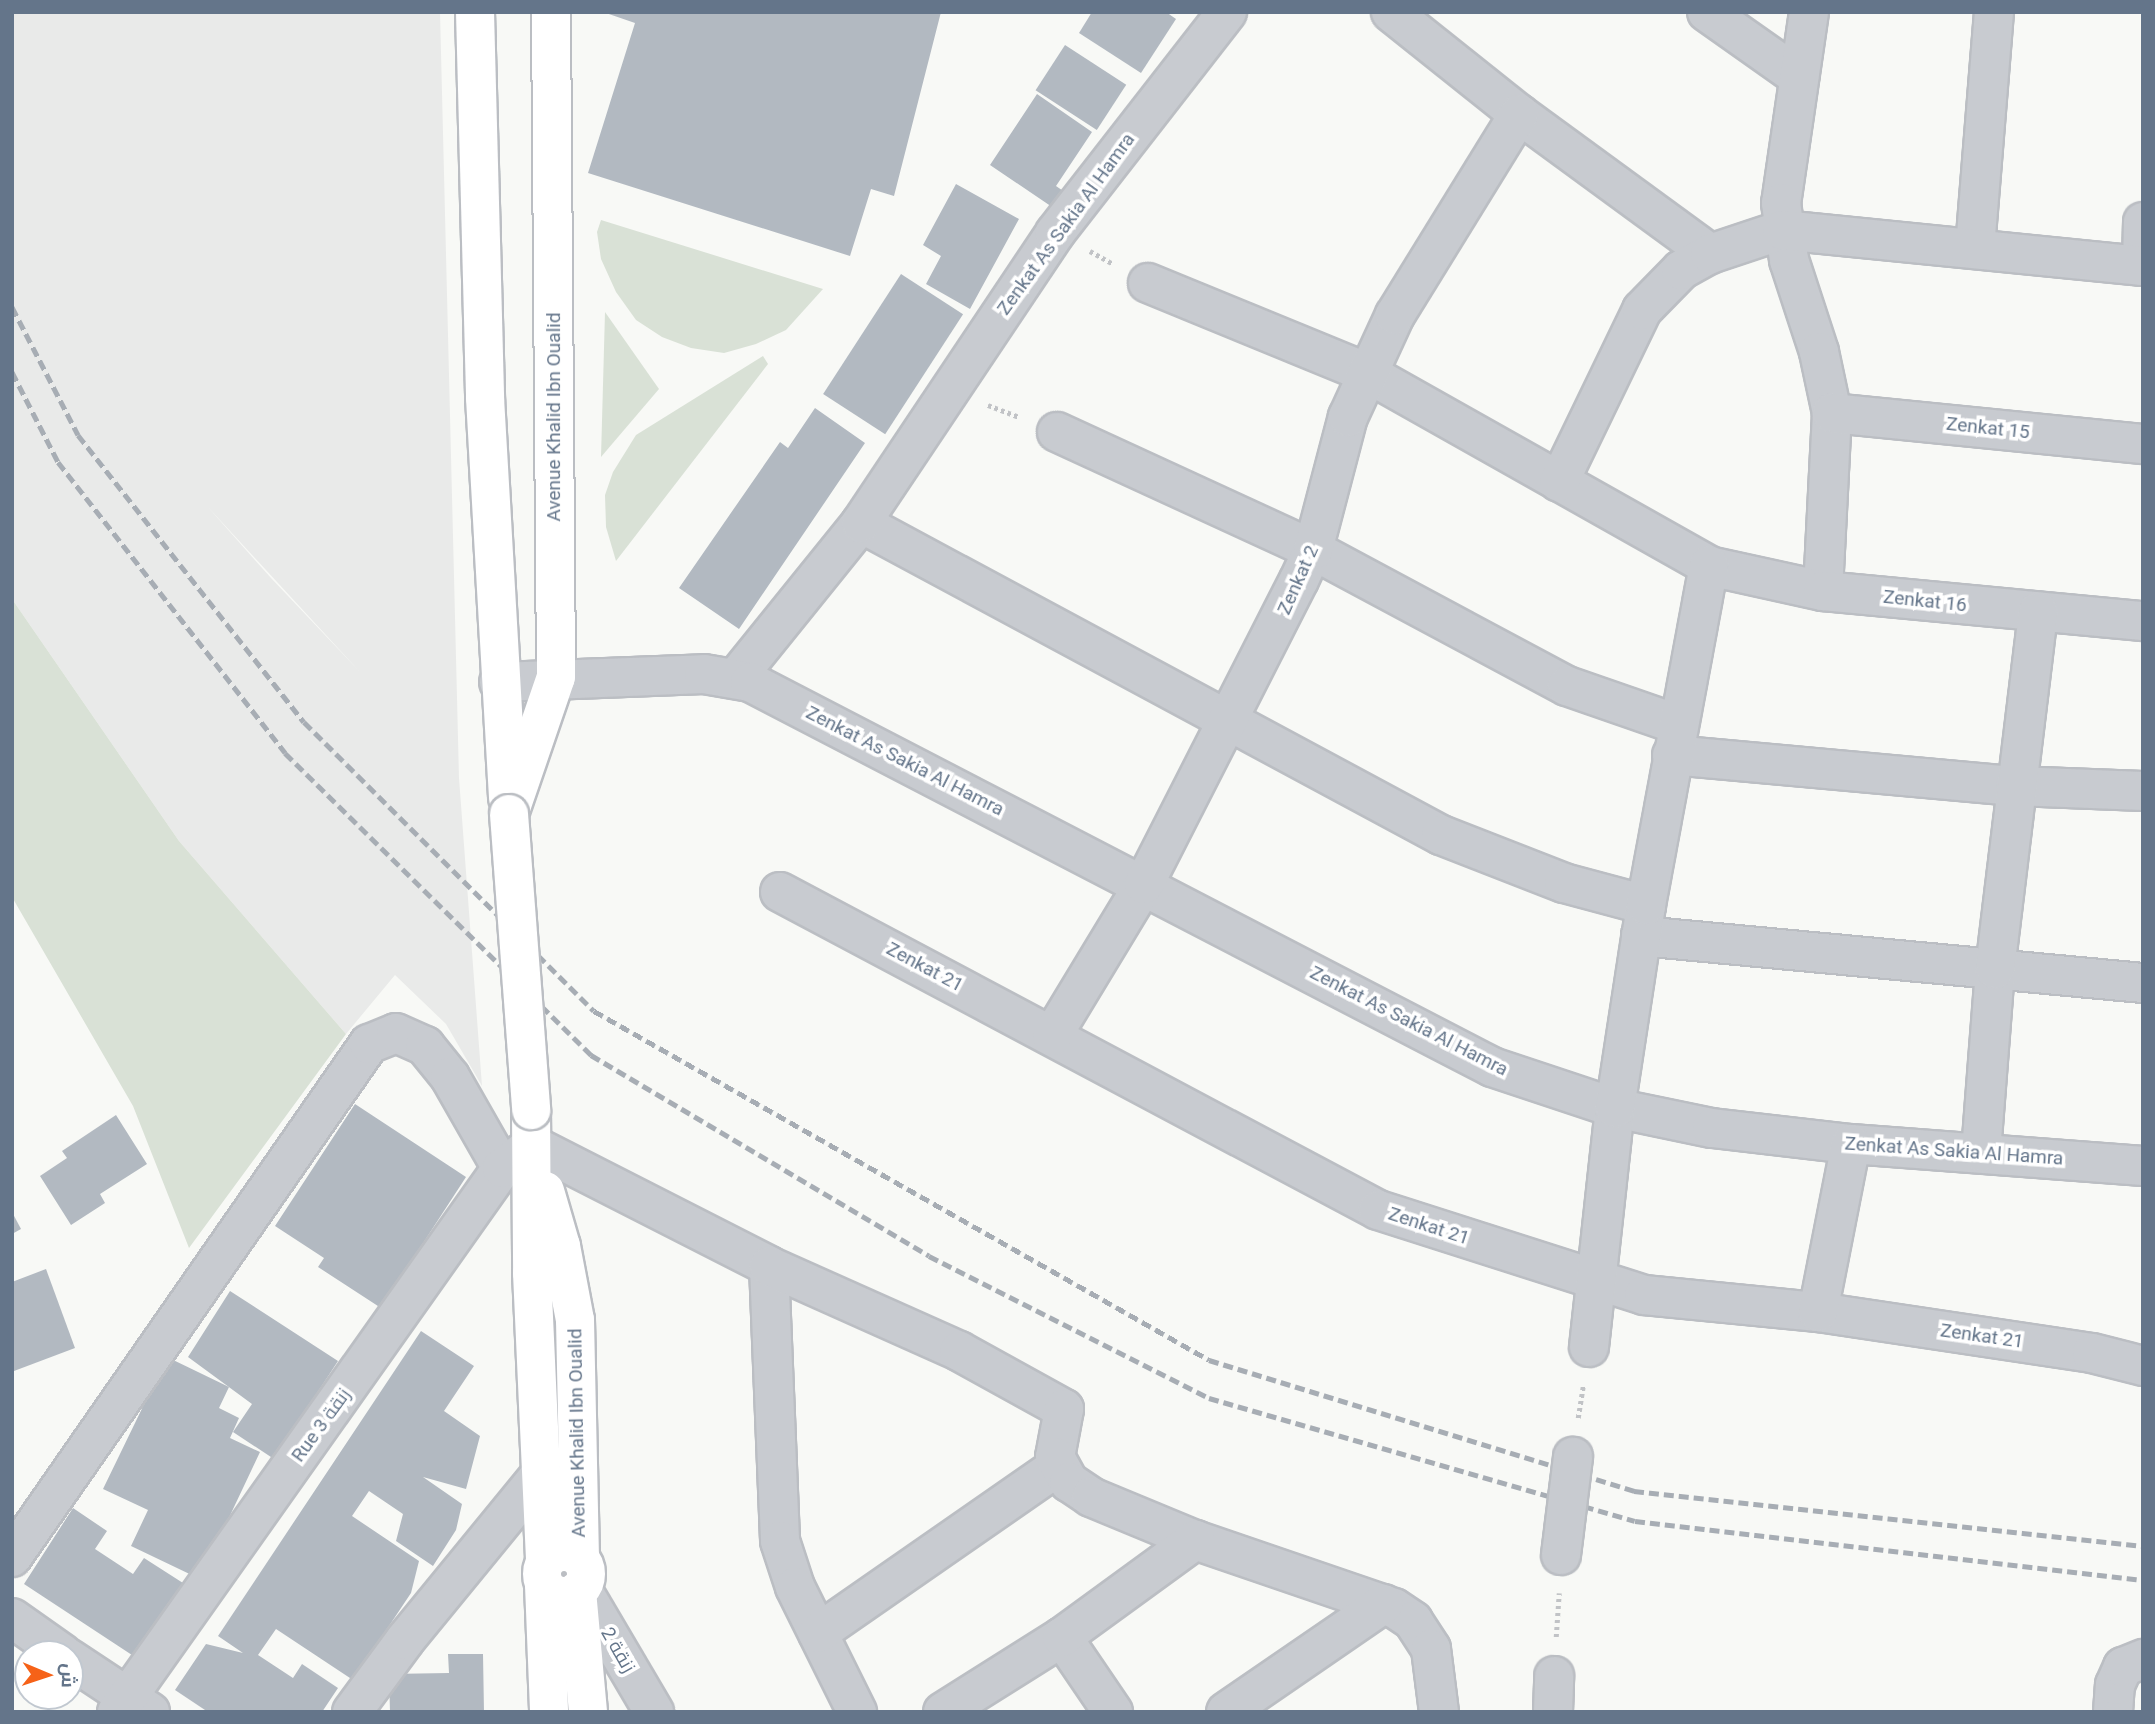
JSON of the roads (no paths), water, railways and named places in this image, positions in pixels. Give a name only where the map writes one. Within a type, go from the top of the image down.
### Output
[{"type":"main road","name":"Avenue Khalid Ibn Oualid","points":[[475,12],[485,398],[499,682],[532,1128],[540,1475],[565,1577],[588,1712]]},
{"type":"main road","name":"Avenue Khalid Ibn Oualid","points":[[509,814],[556,677],[551,12]]},
{"type":"main road","name":"Avenue Khalid Ibn Oualid","points":[[532,1128],[561,1246],[575,1320],[565,1577],[549,1712]]},
{"type":"street","name":"Zenkat As Sakia Al Hamra","points":[[736,678],[860,523],[1055,233],[1227,12]]},
{"type":"street","points":[[1391,12],[1519,114],[1710,254]]},
{"type":"street","points":[[1707,12],[1799,77]]},
{"type":"street","points":[[1809,12],[1781,203],[1782,230],[1832,412],[1823,591]]},
{"type":"street","points":[[1975,248],[1994,12]]},
{"type":"street","name":"Zenkat 2","points":[[1052,1037],[1144,884],[1230,722],[1313,550],[1349,418],[1367,373],[1432,251],[1519,114]]},
{"type":"street","points":[[1559,482],[1642,310],[1681,270],[1710,254],[1782,230],[2142,266],[2143,222]]},
{"type":"street","name":"Zenkat 16","points":[[1148,283],[1367,373],[1709,566],[1823,591],[2143,621]]},
{"type":"street","name":"Zenkat 15","points":[[1832,412],[2143,444]]},
{"type":"street","points":[[1057,432],[1313,550],[1554,680],[1675,739],[2015,786],[2143,791]]},
{"type":"street","points":[[860,523],[1471,849],[1564,883],[1644,920],[1995,969],[2143,983]]},
{"type":"street","points":[[1589,1347],[1594,1281],[1615,1108],[1675,739],[1709,566]]},
{"type":"street","points":[[1981,1152],[1995,969],[2038,612]]},
{"type":"street","name":"Zenkat As Sakia Al Hamra","points":[[499,682],[556,677],[736,678],[770,691],[1492,1067],[1615,1108],[1712,1128],[1851,1144],[2143,1166]]},
{"type":"street","name":"Zenkat 21","points":[[780,892],[1362,1203],[1594,1281],[1670,1299],[1818,1312],[2092,1353],[2143,1366]]},
{"type":"street","points":[[12,1557],[369,1044],[396,1033],[425,1046],[450,1077],[502,1168]]},
{"type":"street","points":[[532,1128],[769,1266],[959,1351],[1064,1409],[1055,1443],[1058,1466],[1069,1482],[1091,1496],[1195,1540],[1383,1604],[1404,1614],[1422,1632],[1431,1649],[1439,1712]]},
{"type":"street","name":"Rue 3 زنقة","points":[[132,1706],[532,1128]]},
{"type":"street","points":[[1818,1312],[1851,1144]]},
{"type":"street","points":[[769,1266],[780,1541],[818,1633],[857,1712]]},
{"type":"street","points":[[1561,1555],[1573,1457]]},
{"type":"street","points":[[818,1633],[1058,1466]]},
{"type":"street","points":[[352,1712],[404,1640],[540,1475]]},
{"type":"street","points":[[943,1712],[1062,1637],[1195,1540]]},
{"type":"street","name":"زنقة 2","points":[[565,1577],[654,1712]]},
{"type":"street","points":[[1226,1712],[1383,1604]]},
{"type":"street","points":[[12,1618],[43,1640]]},
{"type":"street","points":[[1062,1637],[1113,1712]]},
{"type":"street","points":[[2113,1712],[2115,1685],[2123,1667],[2143,1659]]},
{"type":"street","points":[[84,1670],[132,1706]]},
{"type":"railway","points":[[12,307],[78,435],[304,722],[594,1011],[1209,1360],[1634,1491],[2143,1546]]},
{"type":"railway","points":[[12,372],[58,462],[285,753],[591,1055],[929,1256],[1209,1398],[1635,1521],[2143,1580]]}]
